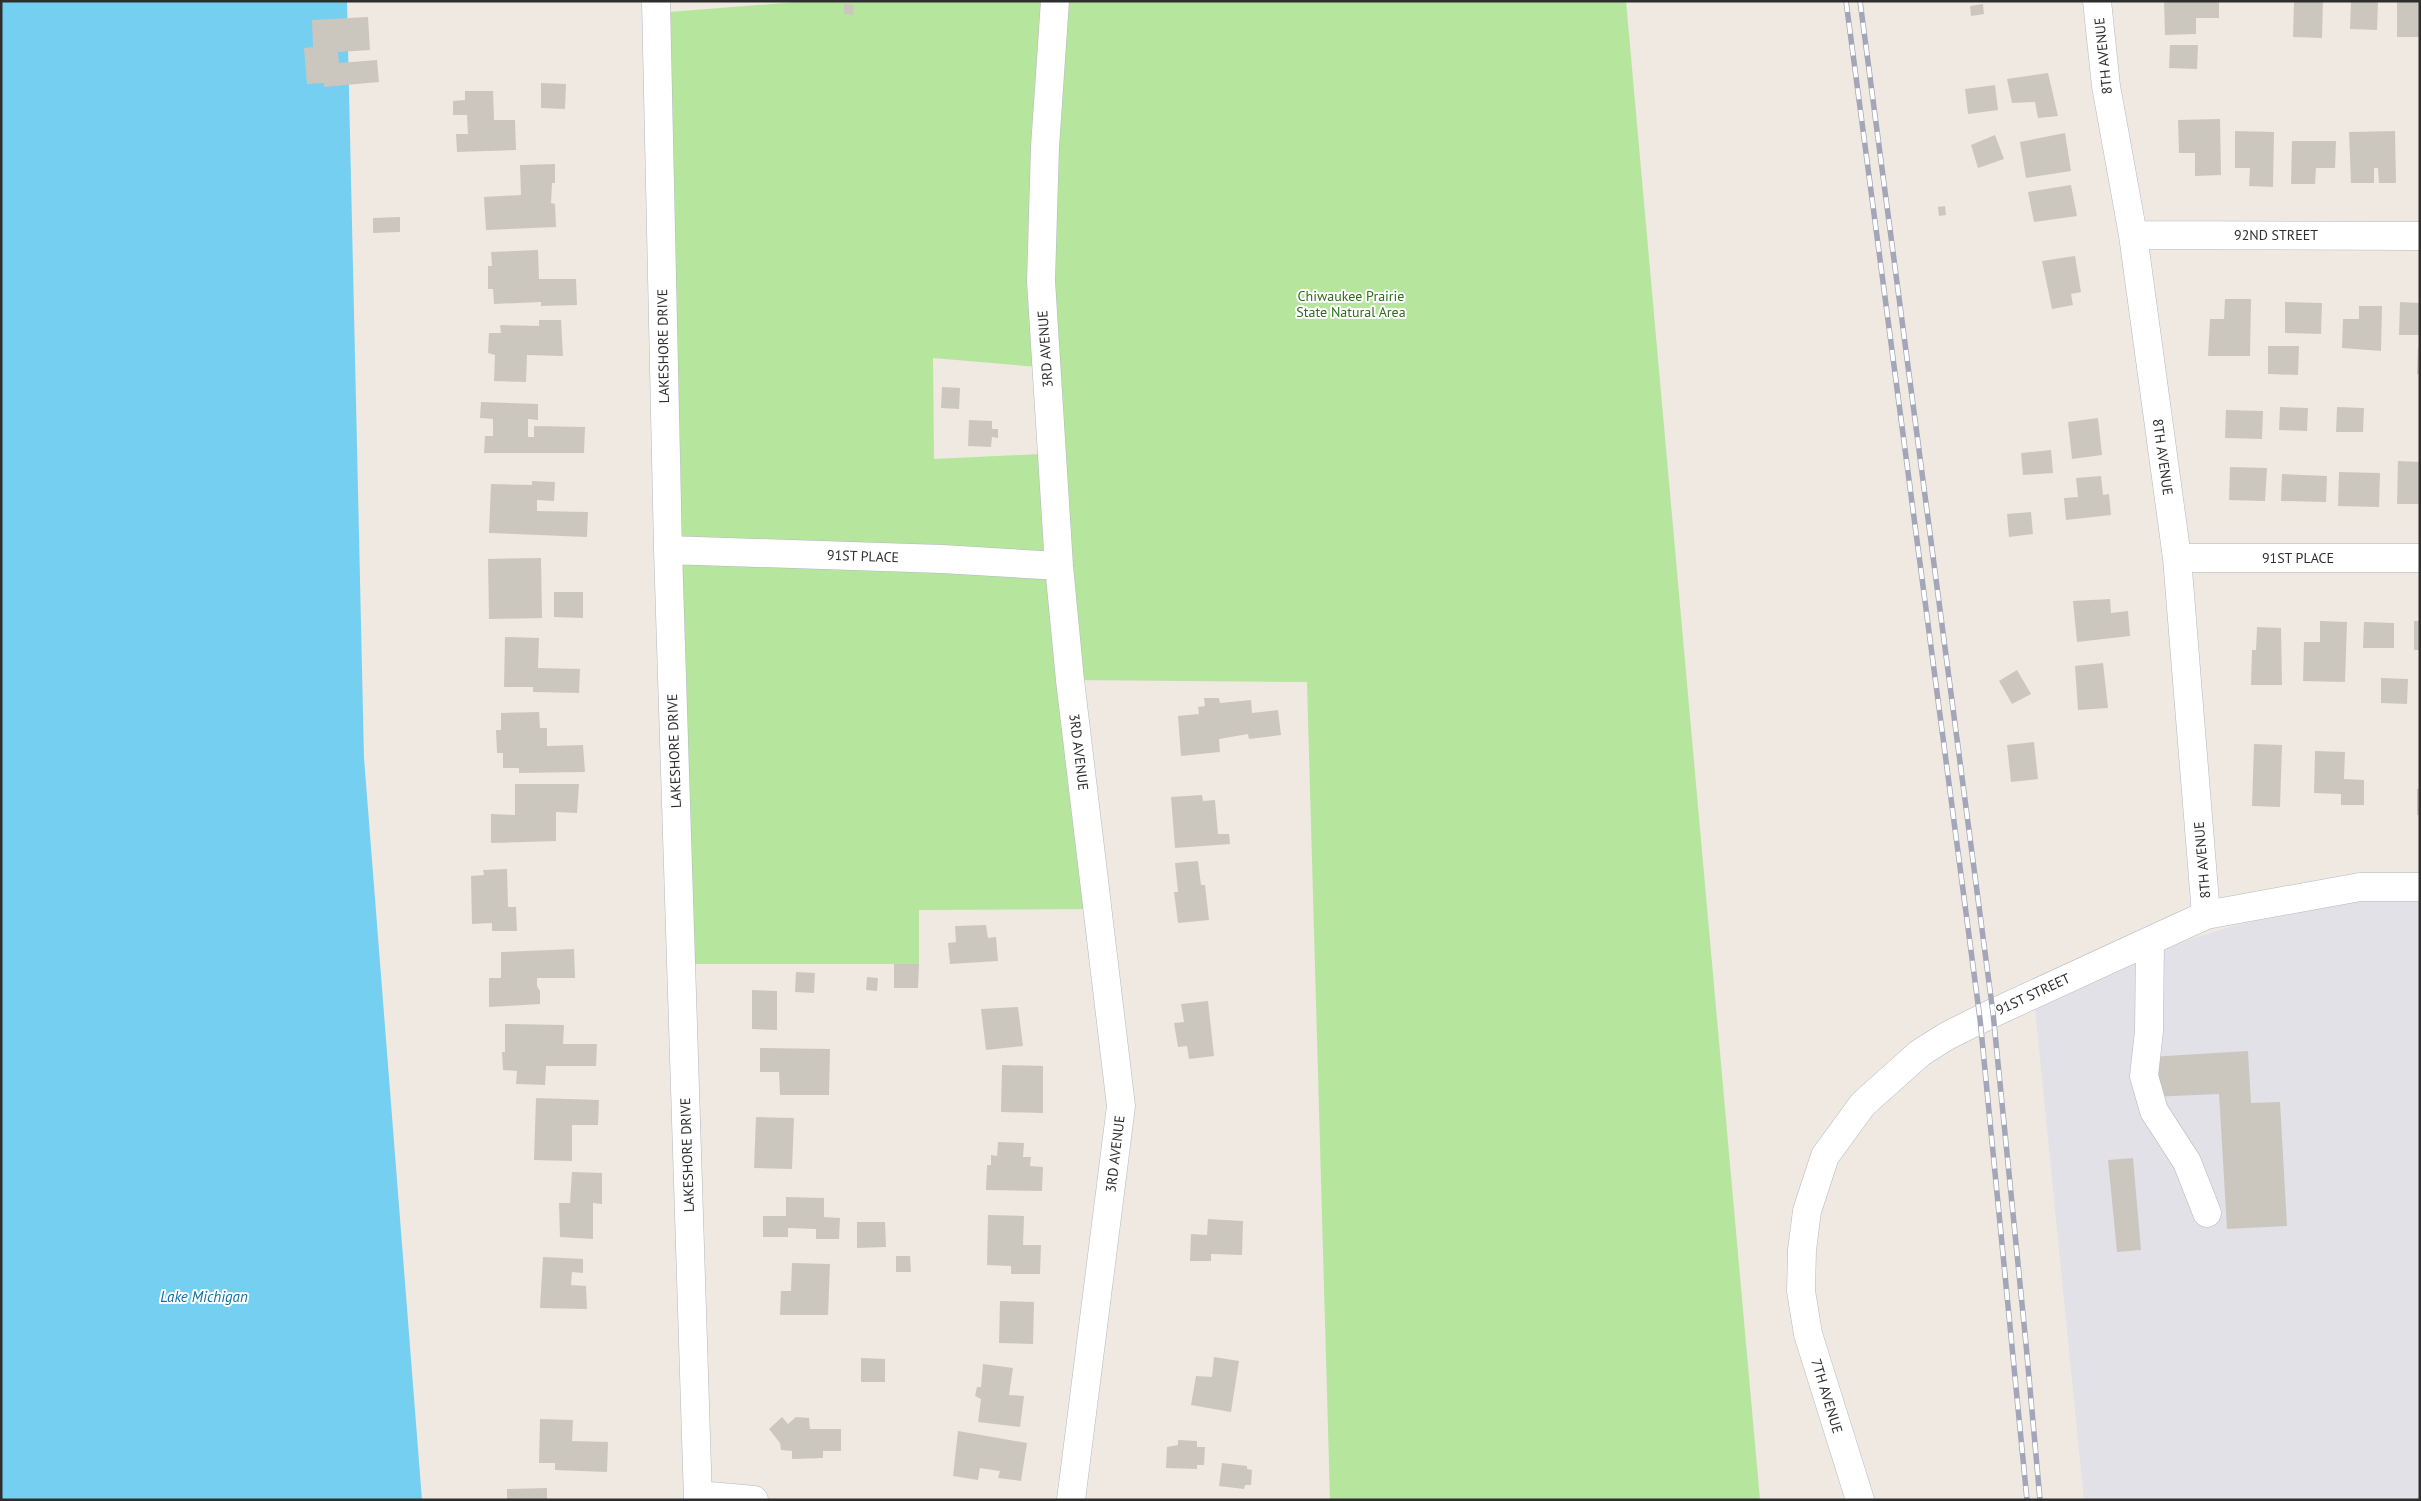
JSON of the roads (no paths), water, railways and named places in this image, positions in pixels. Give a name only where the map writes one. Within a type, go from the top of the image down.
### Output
[{"type":"street","name":"LAKESHORE DRIVE","points":[[656,1],[668,550],[698,1498]]},
{"type":"street","name":"3RD AVENUE","points":[[1055,1],[1045,147],[1041,280],[1059,566],[1070,680],[1121,1106],[1071,1500]]},
{"type":"street","name":"8TH AVENUE","points":[[2097,1],[2106,86],[2132,235],[2177,558],[2206,914]]},
{"type":"street","name":"92ND STREET","points":[[2132,235],[2420,236]]},
{"type":"street","name":"91ST PLACE","points":[[668,550],[942,559],[1059,566]]},
{"type":"street","name":"91ST PLACE","points":[[2177,558],[2420,558]]},
{"type":"street","name":"91ST STREET","points":[[1801,1291],[1802,1250],[1807,1211],[1825,1156],[1863,1104],[1920,1053],[1947,1036],[1993,1012],[2206,914],[2360,887],[2420,887]]},
{"type":"street","points":[[2150,941],[2149,1031],[2144,1076],[2154,1111],[2187,1162],[2207,1213]]},
{"type":"street","name":"7TH AVENUE","points":[[1801,1291],[1808,1334],[1860,1500]]},
{"type":"street","points":[[698,1498],[754,1500]]},
{"type":"water","name":"Lake Michigan","points":[[1,1],[347,1],[364,758],[422,1500],[1,1500]]},
{"type":"railway","points":[[1846,1],[1980,1019],[2027,1500]]},
{"type":"railway","points":[[1860,1],[1993,1013],[2040,1500]]},
{"type":"park label","name":"Chiwaukee Prairie State Natural Area","points":[[1351,304]]}]
